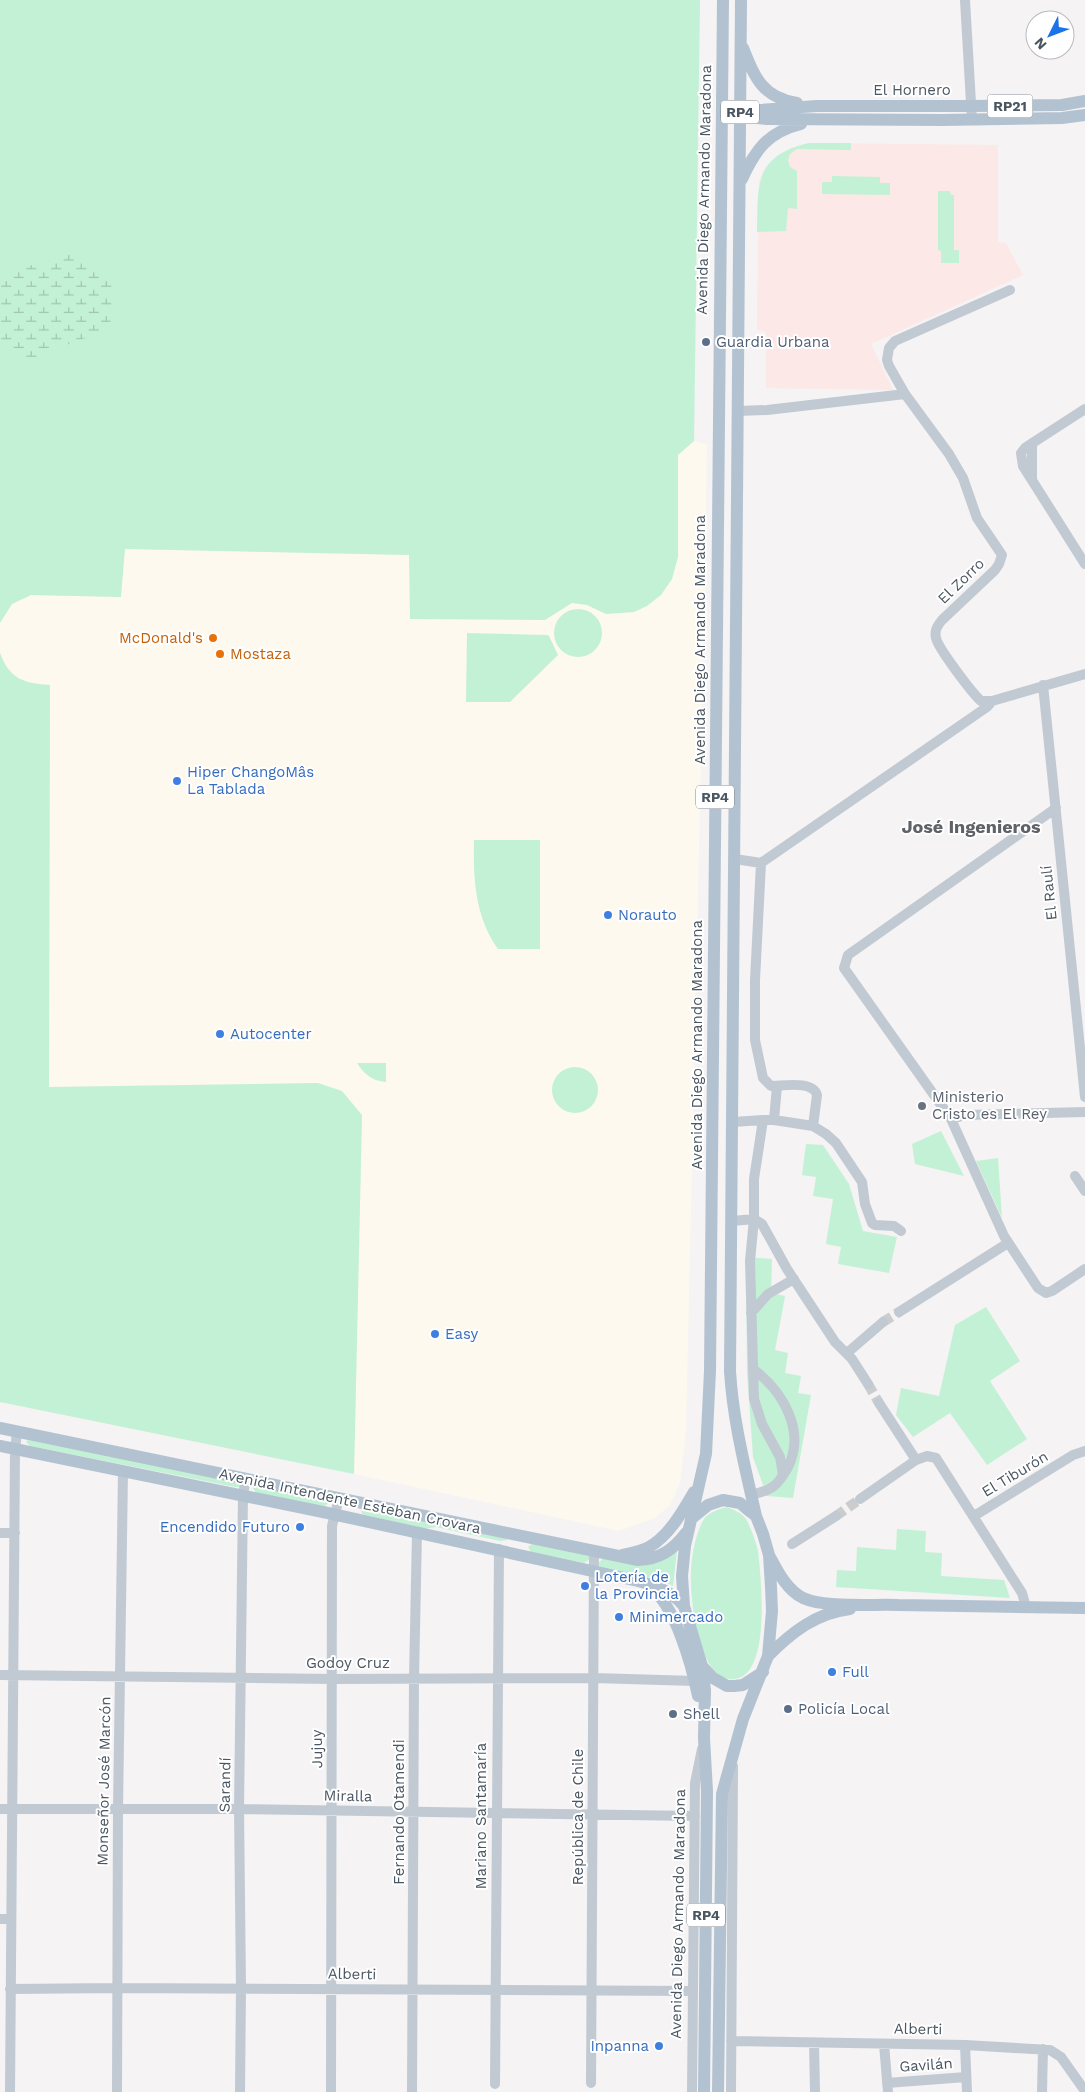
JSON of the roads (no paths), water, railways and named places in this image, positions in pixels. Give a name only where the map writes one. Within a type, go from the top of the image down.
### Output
[{"type":"main road","name":"Avenida Diego Armando Maradona","points":[[690,1511],[701,1477],[708,1432],[710,1371],[722,0]]},
{"type":"main road","name":"RP4","points":[[718,2092],[722,1794],[743,1718],[768,1656],[772,1611],[769,1555],[756,1516],[738,1443],[732,1398],[732,1122],[741,0]]},
{"type":"main road","points":[[740,40],[751,69],[766,90],[780,99],[817,106]]},
{"type":"main road","name":"El Hornero","points":[[740,115],[760,110],[817,106],[1062,105],[1085,101]]},
{"type":"main road","name":"El Hornero","points":[[721,115],[740,115],[766,119],[817,120],[972,120],[1062,118],[1085,115]]},
{"type":"main road","points":[[740,184],[750,160],[759,147],[768,139],[789,127],[817,120]]},
{"type":"main road","name":"Avenida Intendente Esteban Crovara","points":[[0,1428],[638,1560],[656,1559],[675,1545],[688,1531]]},
{"type":"main road","name":"Avenida Intendente Esteban Crovara","points":[[0,1446],[334,1514],[638,1581],[667,1590],[684,1606]]},
{"type":"main road","points":[[617,1556],[648,1547],[660,1539],[690,1511],[714,1502],[723,1500],[740,1503],[756,1516]]},
{"type":"main road","name":"RP4","points":[[690,1511],[682,1576],[684,1606],[702,1666]]},
{"type":"main road","points":[[769,1555],[785,1582],[801,1597],[817,1602],[876,1605],[1085,1608]]},
{"type":"main road","points":[[638,1581],[658,1594],[663,1600],[688,1657],[695,1682],[704,1734]]},
{"type":"main road","points":[[768,1656],[797,1629],[826,1614],[876,1605]]},
{"type":"main road","name":"Avenida Diego Armando Maradona","points":[[702,1666],[705,1690],[704,1734],[707,1791],[704,2092]]},
{"type":"main road","points":[[702,1666],[713,1678],[727,1686],[743,1685],[763,1672]]},
{"type":"street","points":[[965,0],[972,120]]},
{"type":"street","name":"El Zorro","points":[[992,701],[981,701],[976,697],[941,649],[935,635],[942,620],[995,570],[1002,555],[978,518],[963,478],[949,454],[905,394],[887,360],[889,348],[895,341],[1010,290]]},
{"type":"street","points":[[738,411],[767,410],[905,394]]},
{"type":"street","points":[[1085,409],[1032,445],[1033,481],[1085,564]]},
{"type":"street","points":[[735,859],[761,863],[987,707],[992,701],[1085,674]]},
{"type":"street","name":"El Raulí","points":[[1043,686],[1085,1097]]},
{"type":"street","points":[[1056,808],[848,955],[845,963],[846,972],[951,1119],[1008,1242],[1042,1292],[1052,1291],[1085,1269]]},
{"type":"street","points":[[761,863],[755,980],[755,1040],[763,1078],[771,1086],[811,1087],[816,1091],[813,1126]]},
{"type":"street","points":[[774,1120],[777,1086]]},
{"type":"street","points":[[951,1119],[966,1116],[1085,1112]]},
{"type":"street","points":[[763,1120],[754,1179],[754,1218],[750,1261],[753,1369],[755,1402],[762,1424],[780,1457],[783,1475]]},
{"type":"street","points":[[732,1122],[774,1120],[813,1126],[826,1134],[836,1143],[862,1182],[865,1204],[872,1223],[894,1226],[901,1231]]},
{"type":"street","points":[[1075,1176],[1085,1191]]},
{"type":"street","points":[[732,1221],[754,1218],[762,1224],[794,1279],[835,1342],[852,1359],[868,1384]]},
{"type":"street","points":[[899,1312],[1008,1242]]},
{"type":"street","points":[[751,1313],[768,1294],[794,1279]]},
{"type":"street","points":[[847,1353],[883,1322]]},
{"type":"street","points":[[751,1495],[772,1488],[783,1475],[792,1458],[794,1449],[792,1421],[777,1390],[753,1369]]},
{"type":"street","points":[[879,1403],[916,1460]]},
{"type":"street","points":[[10,2092],[10,1989],[5,1919],[14,1809],[13,1675],[15,1450],[17,1432]]},
{"type":"street","name":"El Tiburón","points":[[1026,1607],[1022,1593],[974,1516],[1073,1455],[1085,1451]]},
{"type":"street","points":[[860,1499],[916,1460],[927,1456],[940,1461],[974,1516]]},
{"type":"street","name":"Monseñor José Marcón","points":[[117,2092],[118,1809],[123,1471]]},
{"type":"street","name":"Sarandí","points":[[240,2092],[239,1809],[243,1495],[246,1478]]},
{"type":"street","name":"Jujuy","points":[[331,2092],[333,1810],[332,1526],[339,1498]]},
{"type":"street","points":[[792,1544],[836,1516]]},
{"type":"street","name":"Fernando Otamendi","points":[[412,2092],[414,1991],[414,1679],[417,1532]]},
{"type":"street","points":[[0,1533],[15,1533]]},
{"type":"street","name":"Mariano Santamaría","points":[[495,2084],[499,1549]]},
{"type":"street","name":"República de Chile","points":[[591,2083],[594,1551]]},
{"type":"street","name":"Godoy Cruz","points":[[0,1675],[332,1679],[594,1678],[695,1682]]},
{"type":"street","name":"Avenida Diego Armando Maradona","points":[[692,2092],[696,1784],[704,1734]]},
{"type":"street","points":[[731,2092],[733,1752]]},
{"type":"street","name":"Miralla","points":[[0,1809],[239,1809],[695,1816]]},
{"type":"street","name":"Alberti","points":[[10,1989],[241,1988],[414,1991],[496,1989],[693,1991]]},
{"type":"street","name":"Alberti","points":[[731,2041],[965,2045],[1043,2049],[1056,2052],[1085,2091]]},
{"type":"street","points":[[814,2043],[815,2092]]},
{"type":"street","points":[[884,2044],[887,2088]]},
{"type":"street","points":[[965,2045],[967,2092]]},
{"type":"street","points":[[1042,2092],[1043,2049]]},
{"type":"street","name":"Gavilán","points":[[887,2088],[966,2077]]},
{"type":"tunnel","points":[[883,1322],[899,1312]]},
{"type":"tunnel","points":[[868,1384],[879,1403]]},
{"type":"tunnel","points":[[836,1516],[860,1499]]},
{"type":"place","name":"Guardia Urbana","points":[[706,342]]},
{"type":"place","name":"McDonald's","points":[[213,638]]},
{"type":"place","name":"Mostaza","points":[[220,654]]},
{"type":"place","name":"Hiper ChangoMâs La Tablada","points":[[177,781]]},
{"type":"place","name":"Norauto","points":[[608,915]]},
{"type":"place","name":"Autocenter","points":[[220,1034]]},
{"type":"place","name":"Ministerio Cristo es El Rey","points":[[922,1106]]},
{"type":"place","name":"Easy","points":[[435,1334]]},
{"type":"place","name":"Encendido Futuro","points":[[300,1527]]},
{"type":"place","name":"Lotería de la Provincia","points":[[585,1586]]},
{"type":"place","name":"Minimercado","points":[[619,1617]]},
{"type":"place","name":"Full","points":[[832,1672]]},
{"type":"place","name":"Policía Local","points":[[788,1709]]},
{"type":"place","name":"Shell","points":[[673,1714]]},
{"type":"place","name":"Inpanna","points":[[659,2046]]},
{"type":"district","name":"José Ingenieros","points":[[971,826]]}]
